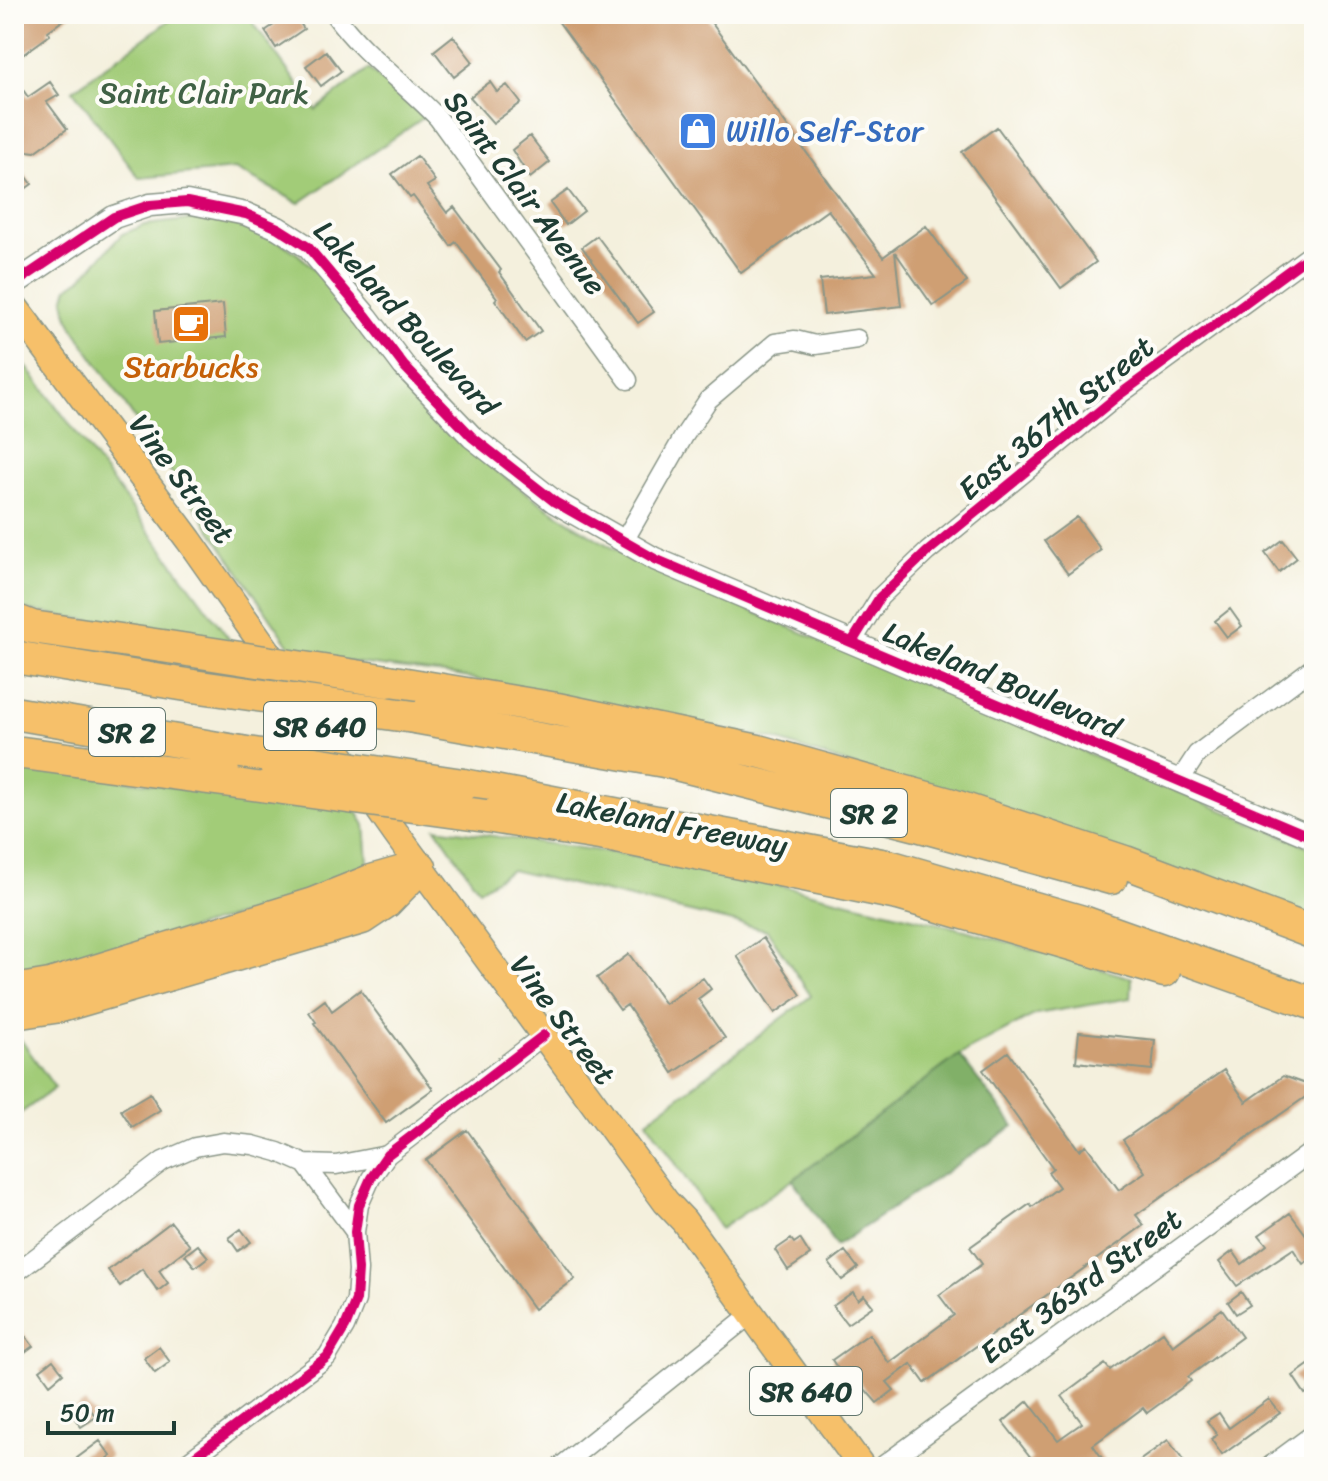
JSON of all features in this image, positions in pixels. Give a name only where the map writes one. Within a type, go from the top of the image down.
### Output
[{"type":"highway","points":[[14,620],[32,627],[557,709],[758,751],[949,804],[1125,862],[1314,933]]},
{"type":"highway","name":"Lakeland Freeway","points":[[14,657],[414,717],[664,761],[917,825],[1130,884],[1314,948]]},
{"type":"highway","name":"Lakeland Freeway","points":[[14,713],[241,752],[463,785],[892,867],[1083,922],[1314,1004]]},
{"type":"highway","points":[[14,755],[23,753],[268,786],[612,836],[898,894],[1153,969],[1281,993]]},
{"type":"highway","points":[[14,991],[50,985],[313,904],[368,882],[420,867]]},
{"type":"highway","points":[[14,1013],[61,1006],[362,918],[386,902],[420,867]]},
{"type":"main road","name":"Vine Street","points":[[14,306],[205,562],[420,867],[862,1467]]},
{"type":"street","name":"Saint Clair Avenue","points":[[334,14],[354,42],[438,118],[628,380]]},
{"type":"street","name":"Lakeland Boulevard","points":[[14,284],[114,217],[150,205],[187,202],[246,214],[278,228],[308,247],[404,366],[472,437],[555,502],[655,559],[1314,838]]},
{"type":"street","name":"East 367th Street","points":[[852,642],[880,597],[927,552],[1119,395],[1313,253]]},
{"type":"street","points":[[624,541],[708,400],[775,343],[795,340],[815,345],[857,339]]},
{"type":"street","points":[[1180,780],[1197,754],[1314,667]]},
{"type":"street","points":[[181,1467],[327,1357],[345,1327],[356,1300],[358,1270],[355,1232],[359,1205],[371,1178],[387,1155],[544,1035]]},
{"type":"street","points":[[14,1274],[163,1161],[195,1147],[223,1142],[253,1145],[305,1164],[336,1165],[387,1155]]},
{"type":"street","name":"East 363rd Street","points":[[881,1467],[1314,1150]]},
{"type":"street","points":[[305,1164],[355,1232]]},
{"type":"street","points":[[560,1467],[751,1314]]},
{"type":"street","points":[[1272,1467],[1314,1436]]},
{"type":"green space","name":"Saint Clair Park","points":[[178,14],[247,14],[316,110],[368,69],[426,116],[299,203],[235,169],[139,178],[73,90]]},
{"type":"green space","points":[[195,219],[256,230],[291,249],[321,277],[388,366],[470,449],[539,502],[638,563],[1314,849],[1314,919],[773,739],[453,675],[296,655],[75,331],[67,314],[64,300],[68,288],[81,279],[122,234],[145,225]]},
{"type":"green space","points":[[14,352],[27,367],[233,644],[14,608]]},
{"type":"green space","points":[[14,766],[356,810],[365,825],[368,862],[343,886],[14,979]]},
{"type":"green space","points":[[436,828],[687,863],[965,930],[1132,978],[1131,998],[1036,1014],[959,1055],[793,1180],[720,1229],[647,1121],[811,996],[767,930],[511,870],[479,890]]},
{"type":"green space","points":[[14,1030],[55,1088],[14,1118]]},
{"type":"green space","points":[[959,1055],[1014,1126],[836,1246],[793,1180]]},
{"type":"building","points":[[25,14],[72,14],[48,31],[50,35],[14,61],[14,22]]},
{"type":"building","points":[[294,14],[304,29],[276,48],[265,31]]},
{"type":"building","points":[[553,14],[705,14],[883,257],[926,226],[967,282],[933,306],[895,252],[901,306],[824,315],[820,280],[876,274],[828,210],[741,273]]},
{"type":"building","points":[[453,36],[473,62],[454,77],[434,51]]},
{"type":"building","points":[[326,51],[341,71],[321,86],[306,66]]},
{"type":"building","points":[[14,77],[28,97],[50,82],[59,95],[47,102],[67,129],[35,152],[19,150],[14,143]]},
{"type":"building","points":[[490,82],[497,92],[507,85],[521,103],[493,123],[470,97]]},
{"type":"building","points":[[997,127],[1096,262],[1061,288],[962,152]]},
{"type":"building","points":[[530,136],[550,162],[530,178],[512,150]]},
{"type":"building","points":[[417,156],[435,181],[427,186],[447,213],[454,207],[541,331],[525,342],[456,242],[451,246],[392,174]]},
{"type":"building","points":[[14,159],[32,184],[14,197]]},
{"type":"building","points":[[568,190],[584,211],[566,225],[550,203]]},
{"type":"building","points":[[597,236],[654,312],[638,323],[582,247]]},
{"type":"building","name":"Starbucks","points":[[223,304],[226,337],[158,344],[155,311]]},
{"type":"building","points":[[1077,517],[1101,550],[1068,574],[1044,541]]},
{"type":"building","points":[[1283,540],[1297,558],[1279,572],[1265,553]]},
{"type":"building","points":[[1230,609],[1242,626],[1227,637],[1215,621]]},
{"type":"building","points":[[763,938],[801,995],[775,1013],[737,956]]},
{"type":"building","points":[[629,954],[665,1004],[703,978],[711,989],[698,999],[725,1038],[673,1073],[627,1005],[620,1010],[597,978]]},
{"type":"building","points":[[360,990],[433,1089],[386,1123],[309,1012],[325,1000],[332,1011]]},
{"type":"building","points":[[1079,1032],[1155,1040],[1152,1070],[1076,1062]]},
{"type":"building","points":[[1008,1052],[1079,1150],[1086,1145],[1119,1190],[1145,1172],[1123,1140],[1224,1070],[1246,1102],[1283,1076],[1314,1087],[1314,1091],[1136,1215],[1144,1225],[925,1383],[911,1364],[887,1382],[894,1390],[877,1403],[857,1380],[849,1385],[832,1360],[869,1334],[889,1363],[954,1315],[939,1295],[982,1264],[970,1247],[1059,1187],[1048,1172],[1053,1168],[983,1070]]},
{"type":"building","points":[[150,1093],[160,1110],[132,1127],[121,1110]]},
{"type":"building","points":[[467,1130],[575,1279],[534,1309],[426,1160]]},
{"type":"building","points":[[1290,1213],[1307,1236],[1314,1231],[1314,1257],[1303,1264],[1293,1249],[1237,1286],[1219,1262],[1233,1251],[1242,1264],[1267,1245],[1259,1235]]},
{"type":"building","points":[[171,1222],[190,1246],[159,1270],[168,1283],[158,1291],[142,1269],[120,1286],[108,1270]]},
{"type":"building","points":[[241,1229],[251,1242],[238,1251],[229,1238]]},
{"type":"building","points":[[791,1239],[794,1243],[800,1239],[810,1255],[788,1270],[775,1250]]},
{"type":"building","points":[[198,1245],[208,1257],[195,1267],[185,1255]]},
{"type":"building","points":[[845,1251],[858,1268],[842,1280],[829,1263]]},
{"type":"building","points":[[853,1292],[858,1300],[864,1295],[873,1306],[847,1324],[833,1306]]},
{"type":"building","points":[[1241,1292],[1250,1305],[1236,1314],[1228,1302]]},
{"type":"building","points":[[1222,1309],[1242,1337],[1188,1377],[1191,1381],[1147,1413],[1143,1408],[1093,1445],[1108,1467],[1021,1467],[1032,1459],[1003,1422],[1028,1401],[1058,1440],[1082,1423],[1062,1396],[1105,1364],[1110,1370],[1163,1332],[1173,1346]]},
{"type":"building","points":[[14,1321],[33,1346],[14,1360]]},
{"type":"building","points":[[159,1347],[170,1362],[155,1373],[144,1358]]},
{"type":"building","points":[[53,1360],[63,1373],[50,1384],[40,1370]]},
{"type":"building","points":[[1314,1361],[1314,1388],[1305,1394],[1293,1376]]},
{"type":"building","points":[[1269,1399],[1280,1413],[1222,1455],[1211,1439],[1217,1435],[1207,1421],[1219,1413],[1229,1428]]},
{"type":"building","points":[[85,1402],[96,1417],[81,1427],[70,1412]]},
{"type":"building","points":[[1168,1440],[1188,1467],[1131,1467]]},
{"type":"building","points":[[100,1441],[111,1456],[97,1467],[84,1467],[77,1458]]},
{"type":"cycle path","points":[[14,284],[114,217],[150,205],[187,202],[246,214],[278,228],[308,247],[404,366],[472,437],[555,502],[655,559],[1314,838]]},
{"type":"cycle path","points":[[852,642],[880,597],[927,552],[1119,395],[1313,253]]},
{"type":"cycle path","points":[[181,1467],[327,1357],[345,1327],[356,1300],[358,1270],[355,1232],[359,1205],[371,1178],[387,1155],[544,1035]]},
{"type":"place","name":"Willo Self-Stor","points":[[698,131]]},
{"type":"place","name":"Starbucks","points":[[191,324]]}]
